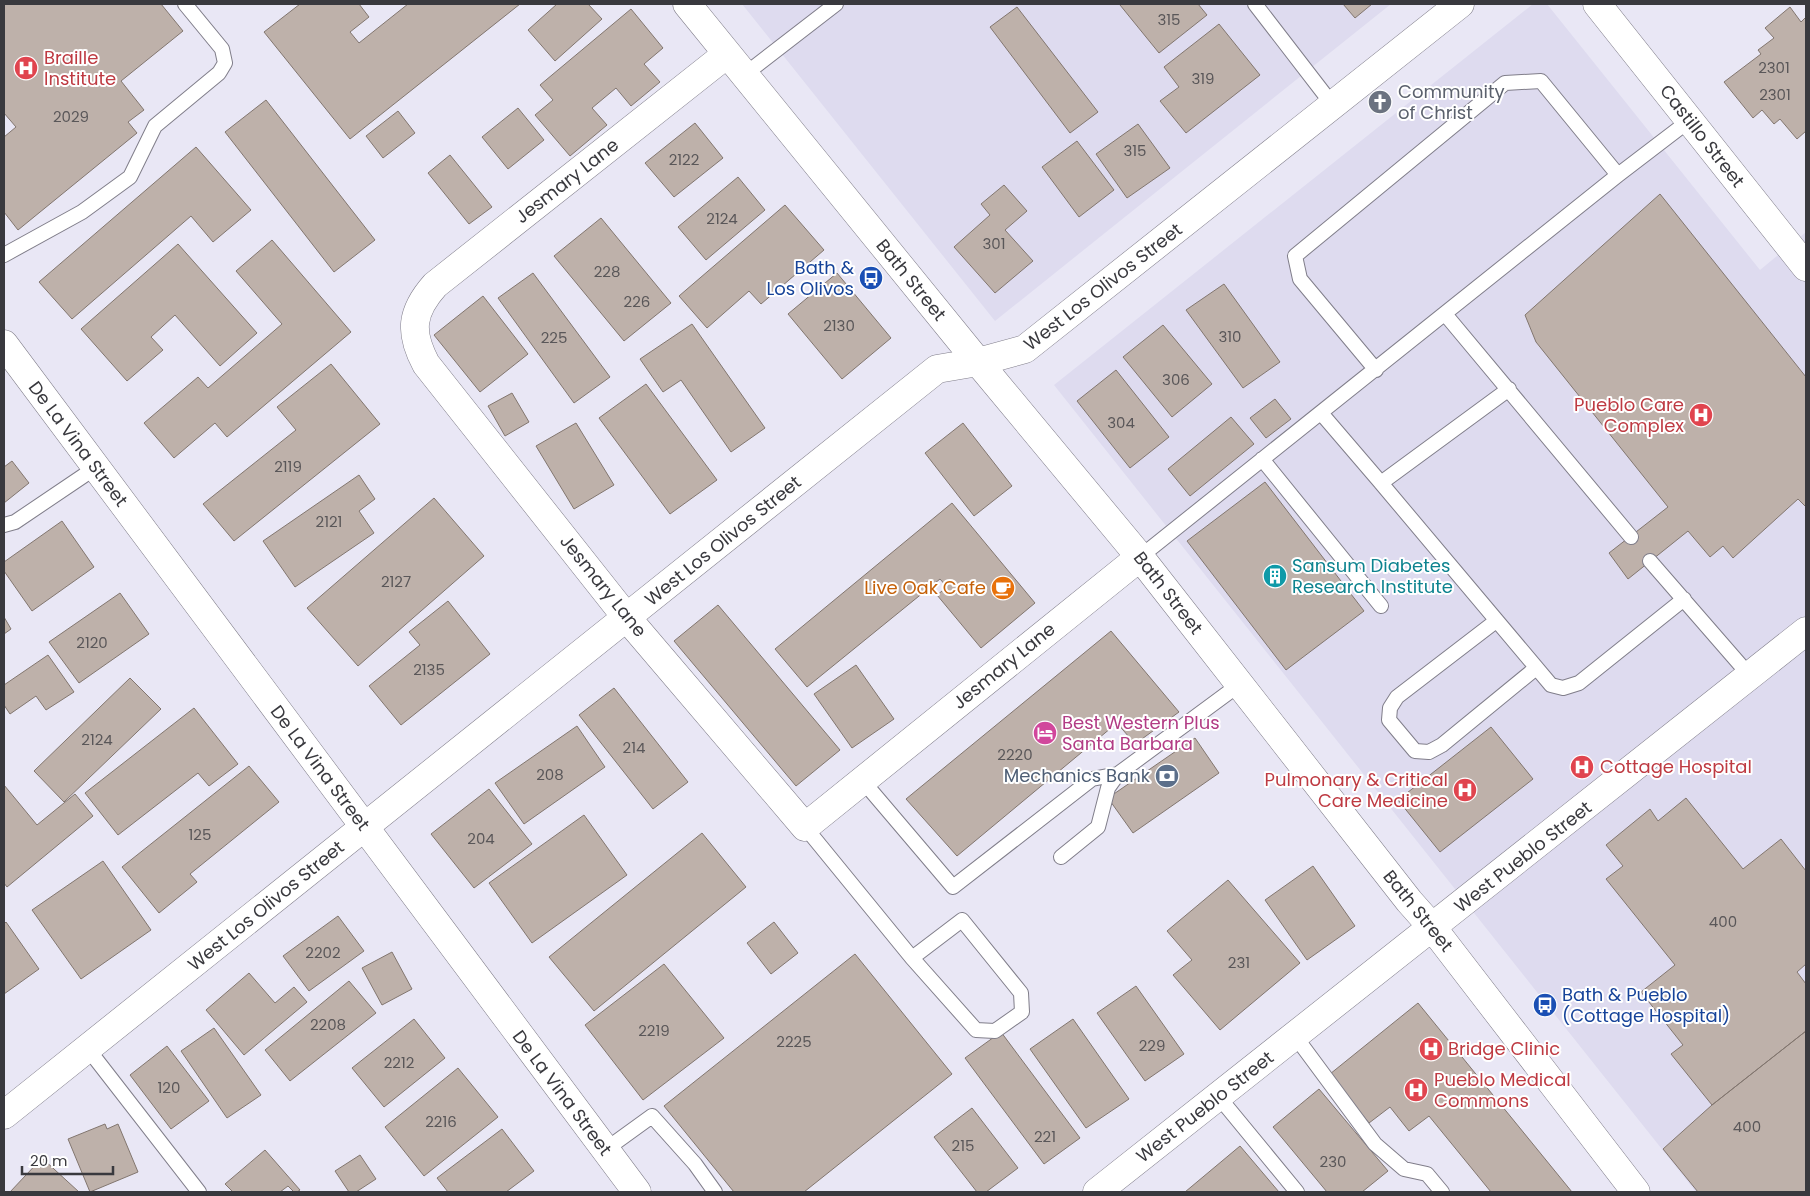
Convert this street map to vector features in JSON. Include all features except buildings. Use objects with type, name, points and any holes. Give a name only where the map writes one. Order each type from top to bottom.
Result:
[{"type":"street","name":"Bath Street","points":[[687,4],[978,362],[1140,557],[1408,900],[1432,927],[1636,1192]]},
{"type":"street","name":"West Los Olivos Street","points":[[4,1115],[938,369],[978,362],[1025,350],[1460,4]]},
{"type":"street","name":"Castillo Street","points":[[1597,4],[1806,267]]},
{"type":"street","name":"Jesmary Lane","points":[[727,54],[435,285],[423,299],[416,314],[416,340],[426,364],[628,618],[805,827],[1140,557]]},
{"type":"street","name":"De La Vina Street","points":[[4,344],[637,1192]]},
{"type":"street","name":"West Pueblo Street","points":[[1107,1190],[1218,1096],[1432,927],[1510,868],[1806,631]]},
{"type":"lane","points":[[4,255],[82,212],[130,177],[155,126],[219,73],[224,63],[222,48],[185,4]]},
{"type":"lane","points":[[744,75],[836,4]]},
{"type":"lane","points":[[1255,4],[1332,104]]},
{"type":"lane","points":[[1376,370],[1300,279],[1295,256],[1505,83],[1541,81],[1618,175]]},
{"type":"lane","points":[[1140,557],[1618,175],[1690,120]]},
{"type":"lane","points":[[1445,314],[1631,537]]},
{"type":"lane","points":[[1381,483],[1509,389]]},
{"type":"lane","points":[[1321,413],[1550,685],[1563,688],[1579,683],[1684,599]]},
{"type":"lane","points":[[1262,459],[1382,606]]},
{"type":"lane","points":[[4,525],[15,522],[95,468]]},
{"type":"lane","points":[[1650,560],[1750,676]]},
{"type":"lane","points":[[1496,621],[1397,697],[1390,708],[1389,720],[1415,751],[1429,752],[1442,745],[1536,668]]},
{"type":"lane","points":[[1061,857],[1098,827],[1108,788],[1118,774],[1240,684]]},
{"type":"lane","points":[[862,780],[954,887],[1092,779],[1118,774]]},
{"type":"lane","points":[[805,827],[912,958],[976,1030],[995,1031],[1022,1012],[1021,992],[962,920],[912,958]]},
{"type":"lane","points":[[1295,1036],[1374,1144],[1404,1168],[1427,1174],[1442,1192]]},
{"type":"lane","points":[[88,1049],[199,1192]]},
{"type":"lane","points":[[1218,1096],[1296,1192]]},
{"type":"lane","points":[[605,1150],[652,1116],[696,1164],[715,1192]]},
{"type":"shaded area","points":[[742,4],[1391,4],[995,321]]},
{"type":"shaded area","name":"Cottage Hospital","points":[[1533,4],[1547,4],[1760,270],[1806,232],[1806,1192],[1696,1192],[1054,385]]},
{"type":"place","name":"Braille Institute","points":[[26,68]]},
{"type":"place","name":"Community of Christ","points":[[1380,102]]},
{"type":"place","name":"Bath & Los Olivos","points":[[871,278]]},
{"type":"place","name":"Pueblo Care Complex","points":[[1701,415]]},
{"type":"place","name":"Sansum Diabetes Research Institute","points":[[1275,576]]},
{"type":"place","name":"Live Oak Cafe","points":[[1003,588]]},
{"type":"place","name":"Best Western Plus Santa Barbara","points":[[1045,733]]},
{"type":"place","name":"Cottage Hospital","points":[[1582,767]]},
{"type":"place","name":"Mechanics Bank","points":[[1167,776]]},
{"type":"place","name":"Pulmonary & Critical Care Medicine","points":[[1465,790]]},
{"type":"place","name":"Bath & Pueblo (Cottage Hospital)","points":[[1545,1005]]},
{"type":"place","name":"Bridge Clinic","points":[[1431,1049]]},
{"type":"place","name":"Pueblo Medical Commons","points":[[1416,1090]]}]
